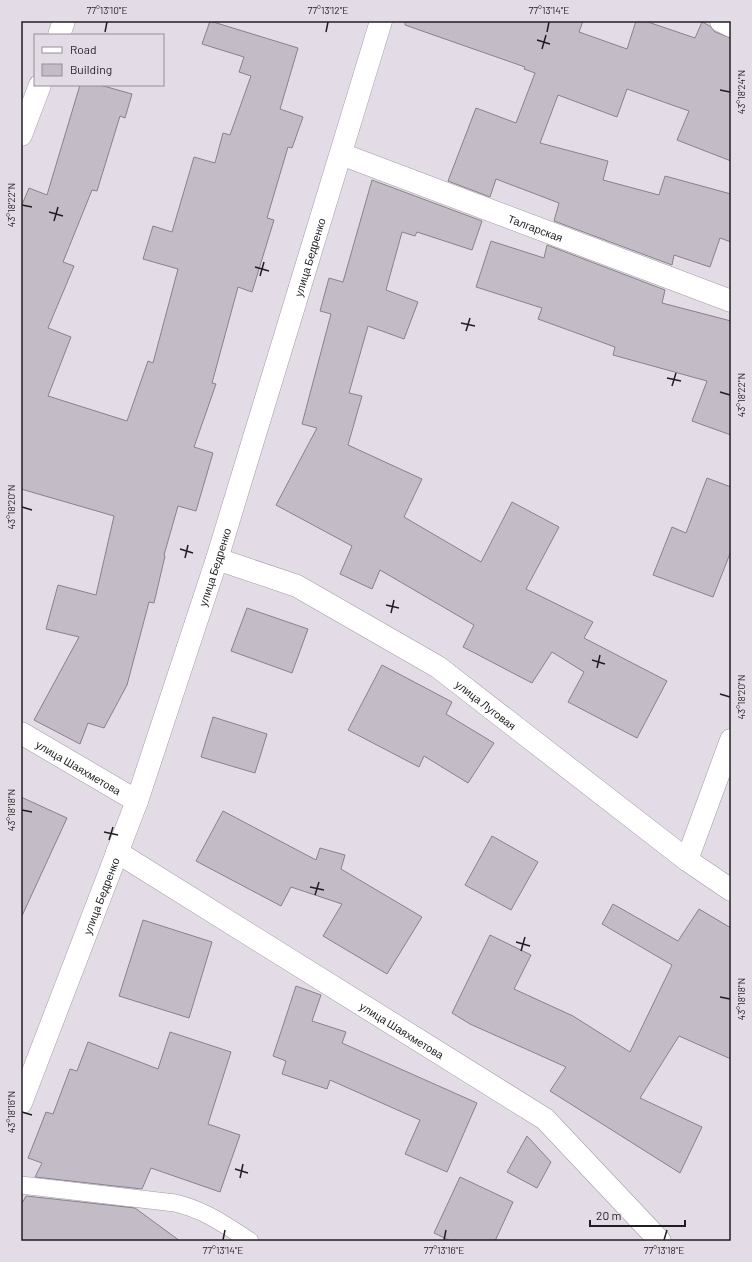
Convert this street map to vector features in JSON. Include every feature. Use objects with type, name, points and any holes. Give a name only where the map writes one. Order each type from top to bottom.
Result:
[{"type":"street","points":[[59,34],[64,21]]},
{"type":"street","name":"улица Бедренко","points":[[21,1103],[137,801],[217,559],[381,21]]},
{"type":"street","points":[[721,21],[731,26]]},
{"type":"street","points":[[21,135],[40,86]]},
{"type":"street","name":"Талгарская","points":[[341,154],[731,301]]},
{"type":"street","name":"улица Луговая","points":[[217,559],[297,586],[438,667],[687,860],[731,890]]},
{"type":"street","name":"улица Шаяхметова","points":[[21,733],[137,801]]},
{"type":"street","points":[[687,860],[731,740]]},
{"type":"street","name":"улица Шаяхметова","points":[[117,852],[545,1119],[660,1241]]},
{"type":"lane","points":[[21,1185],[192,1207],[209,1215],[250,1241]]},
{"type":"building","points":[[210,21],[298,48],[280,109],[303,117],[292,148],[288,147],[267,218],[274,220],[252,292],[238,287],[212,383],[216,384],[194,447],[213,453],[196,511],[178,506],[164,555],[154,603],[149,602],[127,685],[104,728],[88,723],[80,744],[34,720],[79,637],[46,629],[58,585],[96,595],[114,516],[21,489],[21,207],[29,188],[47,195],[80,86],[104,86],[132,94],[125,118],[120,116],[97,191],[92,190],[63,262],[74,266],[48,328],[71,337],[48,396],[127,421],[148,361],[153,363],[178,269],[143,259],[153,226],[172,232],[194,157],[215,163],[223,133],[230,135],[251,76],[239,72],[244,57],[202,44]]},
{"type":"building","points":[[405,21],[583,21],[579,32],[627,49],[636,21],[645,21],[695,38],[702,22],[710,26],[715,32],[731,38],[731,161],[677,140],[689,111],[627,89],[617,117],[558,95],[540,143],[608,161],[603,180],[659,195],[665,176],[731,194],[731,242],[720,238],[710,267],[674,255],[672,265],[554,221],[559,203],[496,179],[490,197],[448,181],[476,108],[516,123],[535,73],[524,69],[525,67],[405,25]]},
{"type":"building","points":[[372,180],[482,221],[472,250],[417,232],[415,236],[402,232],[386,290],[418,302],[404,339],[368,326],[349,393],[362,396],[348,445],[422,479],[404,517],[481,562],[512,502],[559,527],[526,589],[593,622],[584,638],[667,681],[637,738],[568,702],[584,672],[552,652],[532,683],[463,647],[474,625],[380,570],[372,589],[340,574],[352,546],[276,505],[317,428],[302,424],[331,314],[320,311],[329,278],[343,282]]},
{"type":"building","points":[[491,241],[544,258],[547,245],[665,290],[662,303],[731,321],[731,435],[692,421],[707,381],[613,355],[615,347],[538,319],[542,308],[476,287]]},
{"type":"building","points":[[707,478],[731,487],[731,551],[713,597],[653,575],[672,527],[686,533]]},
{"type":"building","points":[[247,608],[308,629],[292,673],[231,651]]},
{"type":"building","points":[[382,665],[452,702],[446,714],[494,743],[468,783],[424,756],[419,767],[348,730]]},
{"type":"building","points":[[213,717],[267,734],[255,773],[201,757]]},
{"type":"building","points":[[21,797],[67,818],[21,918]]},
{"type":"building","points":[[223,811],[316,860],[320,848],[345,855],[341,869],[422,917],[387,974],[323,936],[342,904],[291,887],[281,906],[196,861]]},
{"type":"building","points":[[492,836],[538,862],[511,910],[465,885]]},
{"type":"building","points":[[613,904],[678,941],[699,909],[731,928],[731,1059],[679,1036],[640,1098],[702,1127],[680,1173],[550,1091],[566,1067],[470,1024],[452,1013],[490,935],[531,955],[514,989],[573,1016],[630,1052],[672,965],[602,924]]},
{"type":"building","points":[[143,920],[212,942],[189,1018],[119,996]]},
{"type":"building","points":[[296,986],[321,995],[312,1021],[346,1032],[342,1043],[477,1103],[447,1172],[405,1154],[420,1120],[330,1080],[327,1089],[282,1074],[286,1061],[273,1056]]},
{"type":"building","points":[[170,1032],[231,1052],[208,1124],[240,1135],[220,1192],[151,1168],[142,1189],[35,1177],[42,1163],[28,1158],[46,1112],[53,1114],[70,1069],[77,1071],[88,1042],[158,1069]]},
{"type":"building","points":[[527,1136],[551,1162],[537,1188],[507,1172]]},
{"type":"building","points":[[460,1177],[513,1202],[495,1241],[451,1241],[434,1233]]},
{"type":"building","points":[[26,1196],[135,1208],[180,1241],[21,1241],[21,1205]]}]
